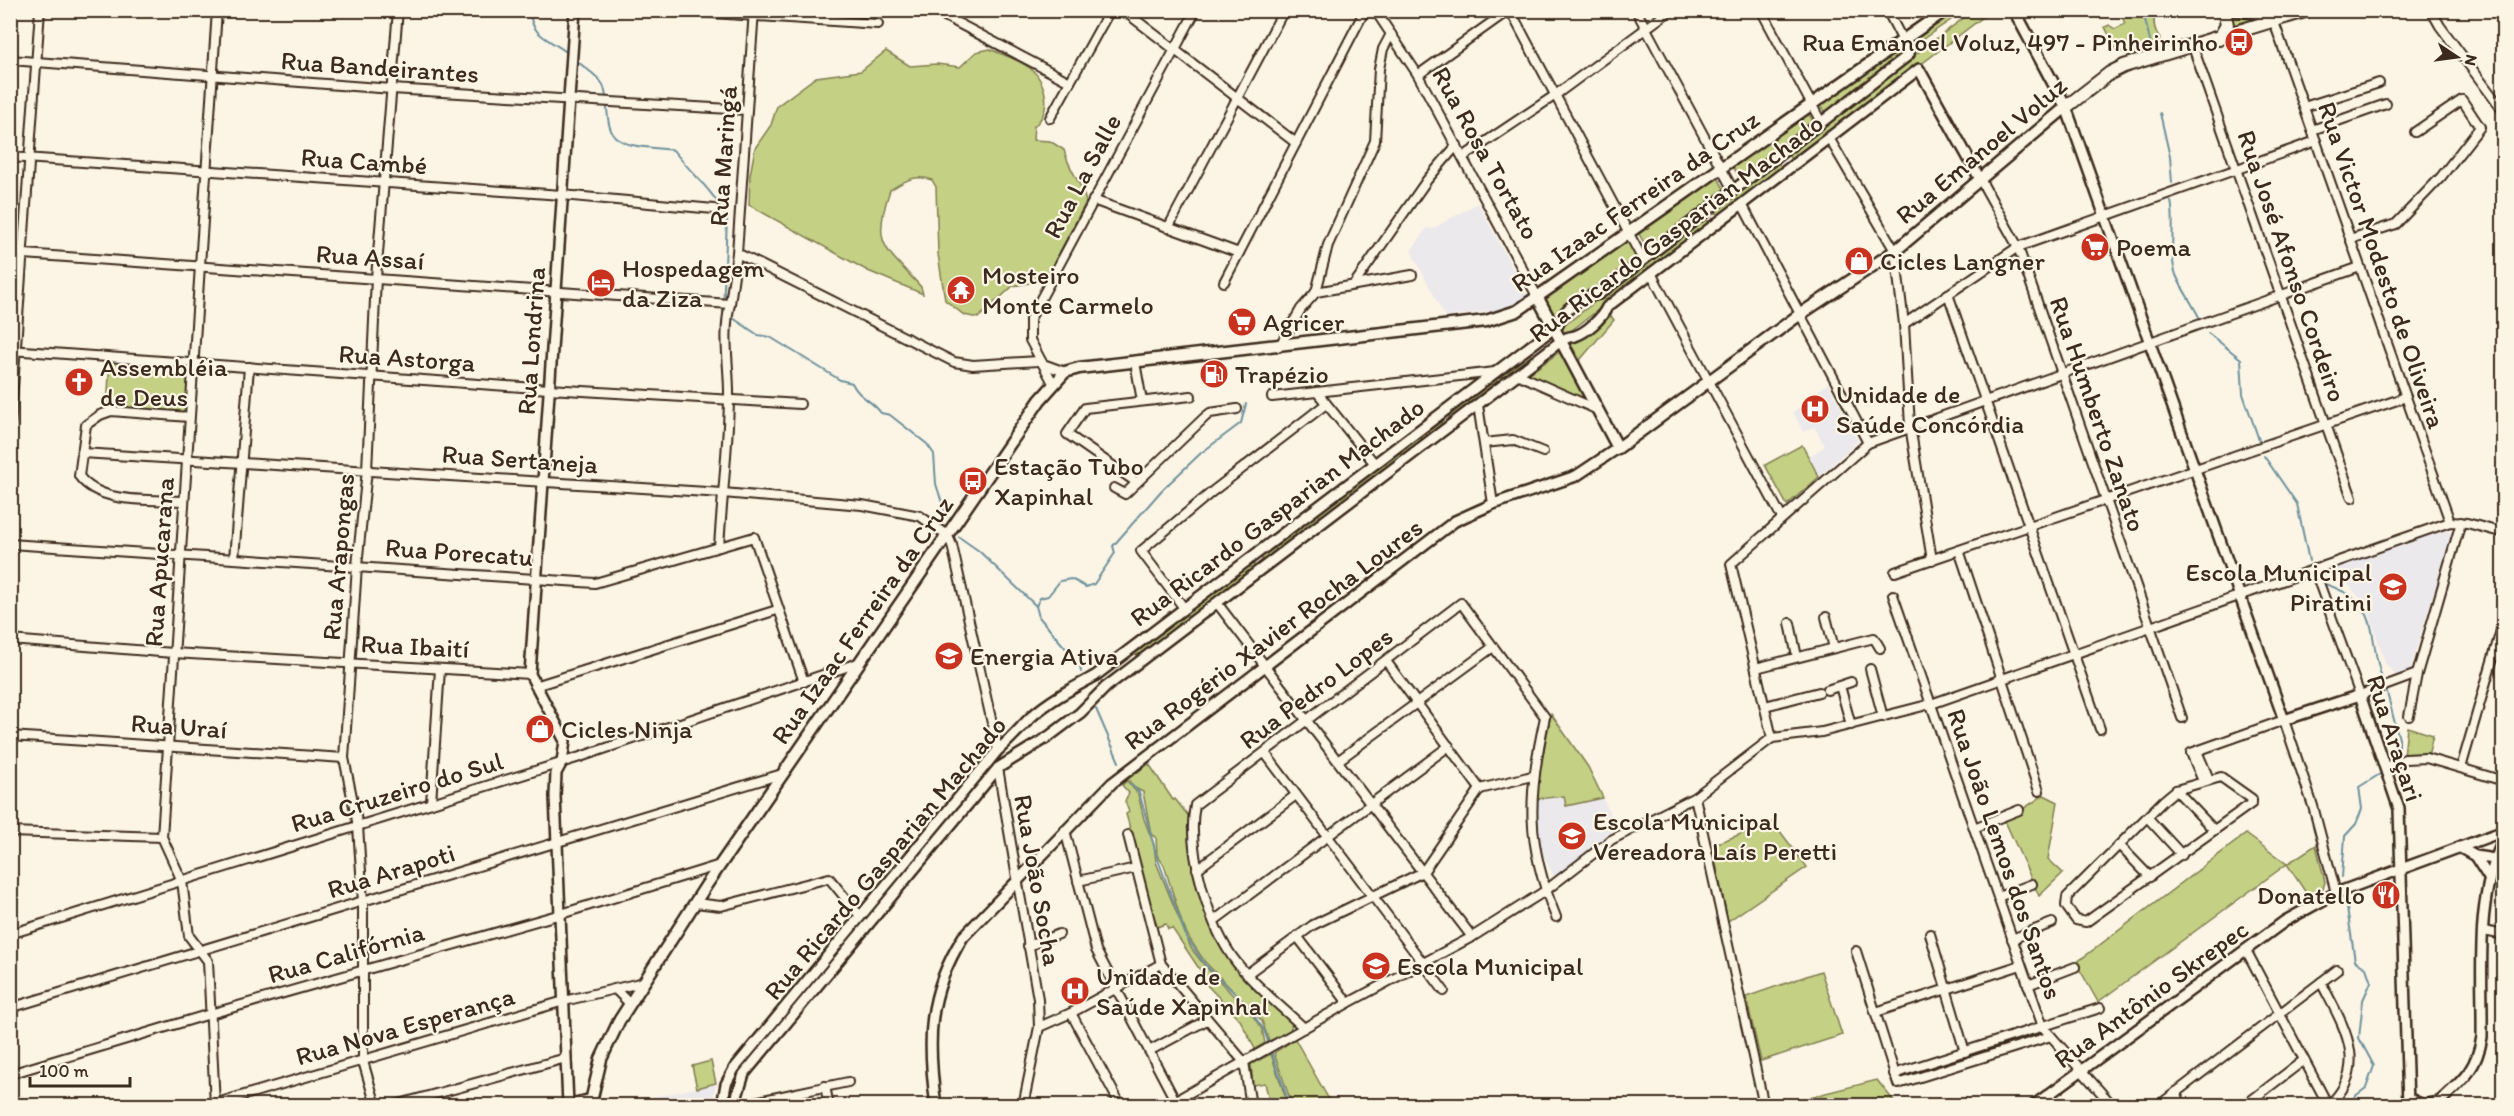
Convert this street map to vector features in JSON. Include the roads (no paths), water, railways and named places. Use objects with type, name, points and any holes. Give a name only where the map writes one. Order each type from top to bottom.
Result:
[{"type":"main road","name":"Rua Izaac Ferreira da Cruz","points":[[590,1102],[601,1059],[630,1004],[707,884],[1053,383],[1065,372],[1079,368],[1279,347],[1486,321],[1517,311],[1946,10]]},
{"type":"main road","points":[[2014,10],[2066,107]]},
{"type":"main road","points":[[2219,39],[2227,25],[2225,10]]},
{"type":"main road","name":"Rua Emanoel Voluz","points":[[1618,448],[1800,315],[1895,250],[2110,73],[2124,66],[2219,39],[2308,10]]},
{"type":"main road","name":"Rua Rosa Tortato","points":[[1538,298],[1618,448]]},
{"type":"main road","points":[[568,1105],[590,1102]]},
{"type":"street","points":[[10,429],[13,350],[23,254],[40,10]]},
{"type":"street","name":"Rua Apucarana","points":[[212,1105],[208,961],[189,936],[182,881],[162,837],[217,10]]},
{"type":"street","name":"Rua Arapongas","points":[[376,1106],[363,1060],[363,902],[358,826],[344,758],[357,566],[367,470],[376,278],[386,183],[398,10]]},
{"type":"street","name":"Rua Londrina","points":[[530,674],[575,10]]},
{"type":"street","points":[[668,10],[754,13],[878,24]]},
{"type":"street","points":[[933,10],[1070,82]]},
{"type":"street","points":[[1050,118],[1110,10]]},
{"type":"street","points":[[1123,10],[1296,143]]},
{"type":"street","name":"Rua La Salle","points":[[1053,383],[1030,340],[1030,319],[1196,10]]},
{"type":"street","points":[[1168,228],[1284,10]]},
{"type":"street","points":[[1224,282],[1365,10]]},
{"type":"street","name":"Rua Rosa Tortato","points":[[1375,10],[1418,75],[1538,298]]},
{"type":"street","points":[[1418,75],[1509,10],[1643,260]]},
{"type":"street","points":[[1636,10],[1733,190]]},
{"type":"street","points":[[1463,157],[1554,96],[1671,10]]},
{"type":"street","points":[[1761,10],[1821,123]]},
{"type":"street","points":[[1887,10],[1903,41]]},
{"type":"street","points":[[2225,10],[2247,15],[2290,17]]},
{"type":"street","points":[[2431,10],[2440,27],[2504,112]]},
{"type":"street","name":"Rua Maringá","points":[[719,547],[729,399],[725,356],[728,313],[725,304],[737,254],[754,13]]},
{"type":"street","name":"Rua Victor Modesto de Oliveira","points":[[2274,22],[2450,522]]},
{"type":"street","points":[[1279,347],[1301,309],[1316,292],[1328,245],[1375,141],[1379,69],[1383,49],[1391,34]]},
{"type":"street","name":"Rua Ricardo Gasparian Machado","points":[[722,1106],[726,1084],[734,1069],[998,750],[1031,717],[1128,651],[1554,328],[1562,315],[1570,308],[1586,296],[1599,294],[1821,123],[1909,54],[1903,41]]},
{"type":"street","name":"Rua José Afonso Cordeiro","points":[[2193,46],[2352,498]]},
{"type":"street","name":"Rua Bandeirantes","points":[[10,60],[392,89],[747,110]]},
{"type":"street","name":"Rua Ricardo Gasparian Machado","points":[[735,1106],[744,1074],[998,768],[1056,731],[1136,665],[1561,341],[1567,337],[1576,336],[1603,316],[1607,307],[1919,69]]},
{"type":"street","name":"Rua Humberto Zanato","points":[[1919,69],[2018,247],[2182,718]]},
{"type":"street","points":[[2304,107],[2379,83]]},
{"type":"street","points":[[2350,239],[2396,224],[2441,177],[2480,127],[2462,100],[2415,132]]},
{"type":"street","points":[[2312,129],[2386,104]]},
{"type":"street","points":[[2066,107],[2284,720],[2313,806],[2336,893]]},
{"type":"street","points":[[1829,138],[1895,250],[1904,324],[1910,426],[1932,560]]},
{"type":"street","points":[[1904,324],[2018,247],[2316,141]]},
{"type":"street","points":[[1355,283],[1427,180],[1457,145]]},
{"type":"street","points":[[1778,155],[1784,161],[1784,172]]},
{"type":"street","name":"Rua Cambé","points":[[10,157],[562,195],[714,209]]},
{"type":"street","points":[[1093,200],[1239,253]]},
{"type":"street","points":[[1742,204],[1868,443]]},
{"type":"street","points":[[1711,207],[1712,218],[1720,221]]},
{"type":"street","name":"Rua Assaí","points":[[10,253],[556,290],[725,304]]},
{"type":"street","points":[[737,254],[954,362],[973,365],[1041,362],[1065,372]]},
{"type":"street","points":[[1772,738],[1731,564],[1868,443],[1910,426],[2360,267]]},
{"type":"street","points":[[1651,273],[1782,518]]},
{"type":"street","points":[[1316,292],[1355,283],[1412,275]]},
{"type":"street","points":[[1948,294],[2100,729]]},
{"type":"street","points":[[1532,345],[1539,358]]},
{"type":"street","name":"Rua Astorga","points":[[13,350],[549,389],[800,404]]},
{"type":"street","points":[[1135,362],[1142,401]]},
{"type":"street","points":[[234,559],[249,367]]},
{"type":"street","points":[[1272,397],[1496,372]]},
{"type":"street","points":[[1517,374],[1598,410]]},
{"type":"street","points":[[1317,392],[1375,464]]},
{"type":"street","points":[[1136,482],[1067,434],[1085,408],[1191,396]]},
{"type":"street","points":[[1895,572],[2406,397]]},
{"type":"street","points":[[1185,608],[1141,551],[1213,491],[1326,404]]},
{"type":"street","points":[[1478,405],[1494,504]]},
{"type":"street","points":[[1114,488],[1125,495],[1210,413],[1237,409]]},
{"type":"street","points":[[184,501],[102,495],[86,484],[80,476],[86,425],[100,415],[111,411],[189,417]]},
{"type":"street","points":[[1440,415],[1448,428]]},
{"type":"street","points":[[1484,443],[1513,440],[1543,452]]},
{"type":"street","name":"Rua Emanoel Voluz","points":[[1494,504],[1576,476],[1618,448]]},
{"type":"street","name":"Rua Sertaneja","points":[[82,453],[723,493],[882,507],[920,516],[948,536]]},
{"type":"street","name":"Rua Rogério Xavier Rocha Loures","points":[[936,1106],[929,1059],[931,1020],[939,983],[947,963],[963,937],[1112,783],[1455,521],[1494,504]]},
{"type":"street","points":[[1166,1106],[1176,1103],[1348,1003],[1472,937],[1545,891],[1611,840],[1695,797],[1772,738],[1851,725],[1931,704],[2450,522],[2461,522],[2504,533]]},
{"type":"street","points":[[2409,716],[2417,674],[2461,522]]},
{"type":"street","points":[[948,536],[966,602],[998,750]]},
{"type":"street","name":"Rua Porecatu","points":[[10,544],[595,583],[754,537],[777,610]]},
{"type":"street","points":[[1959,550],[2039,791]]},
{"type":"street","points":[[1252,557],[1261,565],[1258,571]]},
{"type":"street","name":"Rua Araçari","points":[[2314,569],[2399,809],[2408,1102]]},
{"type":"street","name":"Rua João Lemos dos Santos","points":[[1893,595],[2043,1027],[2113,1106]]},
{"type":"street","points":[[1217,603],[1340,760],[1472,937]]},
{"type":"street","name":"Rua Pedro Lopes","points":[[1197,869],[1193,826],[1196,805],[1461,603],[1493,647]]},
{"type":"street","points":[[535,686],[777,610],[804,682]]},
{"type":"street","points":[[1826,617],[1834,648]]},
{"type":"street","points":[[2461,768],[2504,620]]},
{"type":"street","points":[[1790,623],[1797,657]]},
{"type":"street","points":[[1756,668],[1874,638],[1880,648]]},
{"type":"street","name":"Rua Ibaití","points":[[10,640],[174,653],[530,674]]},
{"type":"street","points":[[1340,760],[1493,647],[1545,717],[1532,776],[1530,808],[1534,846],[1545,891],[1556,917]]},
{"type":"street","points":[[1128,651],[1129,658],[1136,665]]},
{"type":"street","points":[[1386,661],[1480,789]]},
{"type":"street","name":"Rua Cruzeiro do Sul","points":[[10,934],[562,762],[862,662]]},
{"type":"street","points":[[430,803],[440,669]]},
{"type":"street","points":[[1870,669],[1883,717]]},
{"type":"street","points":[[530,674],[565,741],[562,762],[556,772],[555,784],[568,1105]]},
{"type":"street","points":[[828,674],[844,687]]},
{"type":"street","points":[[2206,780],[2194,752],[2417,674]]},
{"type":"street","points":[[1765,706],[1851,682]]},
{"type":"street","points":[[1840,686],[1851,725]]},
{"type":"street","name":"Rua Uraí","points":[[10,736],[344,758]]},
{"type":"street","points":[[1215,920],[1449,746]]},
{"type":"street","points":[[1265,753],[1444,991]]},
{"type":"street","points":[[2386,767],[2416,757],[2504,781]]},
{"type":"street","name":"Rua João Socha","points":[[998,768],[1038,999],[1040,1027],[1023,1106]]},
{"type":"street","name":"Rua Arapoti","points":[[10,1008],[783,774]]},
{"type":"street","points":[[1247,974],[1297,936],[1372,895],[1424,872],[1480,789],[1532,776]]},
{"type":"street","points":[[2225,778],[2252,800],[2252,803],[2086,922],[2076,920],[2066,906],[2067,897],[2176,790],[2206,780],[2225,778]]},
{"type":"street","points":[[2176,790],[2214,830]]},
{"type":"street","points":[[1296,795],[1197,869],[1226,945],[1247,974],[1304,1028]]},
{"type":"street","points":[[1695,797],[1764,1106]]},
{"type":"street","points":[[1974,828],[2019,810]]},
{"type":"street","points":[[2147,817],[2182,855]]},
{"type":"street","points":[[1065,830],[1091,939],[1176,1103]]},
{"type":"street","name":"Rua Antônio Skrepec","points":[[2033,1106],[2285,921],[2336,893],[2504,831]]},
{"type":"street","points":[[10,832],[162,837]]},
{"type":"street","points":[[1128,835],[1161,963],[1244,1062],[1251,1106]]},
{"type":"street","points":[[2408,1102],[2423,1105],[2437,1104],[2460,1083],[2478,1060],[2482,1037],[2484,931],[2488,878],[2504,839]]},
{"type":"street","points":[[2119,845],[2150,877]]},
{"type":"street","points":[[2459,848],[2475,856],[2498,857]]},
{"type":"street","points":[[2475,856],[2488,878]]},
{"type":"street","name":"Rua Califórnia","points":[[10,1074],[210,1014],[561,914],[721,864]]},
{"type":"street","points":[[1078,881],[1136,868]]},
{"type":"street","points":[[694,874],[707,884]]},
{"type":"street","points":[[695,903],[722,906],[829,878],[860,916]]},
{"type":"street","points":[[1998,897],[2032,884]]},
{"type":"street","points":[[2012,939],[2052,923]]},
{"type":"street","points":[[2484,931],[2504,935]]},
{"type":"street","points":[[1028,946],[1059,934]]},
{"type":"street","points":[[1930,934],[1965,1052]]},
{"type":"street","points":[[1297,936],[1348,1003]]},
{"type":"street","points":[[2246,950],[2328,1105],[2341,1091],[2347,1078],[2351,1056],[2347,1035],[2321,982]]},
{"type":"street","points":[[1856,951],[1898,1084],[2051,1036]]},
{"type":"street","points":[[1040,1027],[1071,1013],[1161,963]]},
{"type":"street","points":[[1876,1012],[2021,965]]},
{"type":"street","points":[[2028,985],[2075,967]]},
{"type":"street","points":[[2158,1106],[2337,970]]},
{"type":"street","name":"Rua Nova Esperança","points":[[212,1105],[564,1001],[644,982]]},
{"type":"street","points":[[615,989],[630,1004]]},
{"type":"street","points":[[1894,1074],[2100,1008]]},
{"type":"street","points":[[1071,1013],[1121,1106]]},
{"type":"street","points":[[1149,1051],[1208,1020]]},
{"type":"street","points":[[1995,1042],[1999,1052]]},
{"type":"street","points":[[392,1106],[567,1058]]},
{"type":"street","points":[[2244,1106],[2304,1060]]},
{"type":"street","points":[[735,1106],[848,1082]]},
{"type":"street","points":[[825,1086],[829,1106]]},
{"type":"street","points":[[2176,1092],[2182,1106]]},
{"type":"street","points":[[775,1096],[776,1106]]},
{"type":"waterway","points":[[530,10],[531,19],[538,32],[569,54]]},
{"type":"waterway","points":[[2143,11],[2151,45]]},
{"type":"waterway","points":[[576,60],[603,85],[613,135],[630,145],[673,150],[722,209],[727,219],[723,311],[725,313]]},
{"type":"waterway","points":[[2160,113],[2170,157],[2172,183]]},
{"type":"waterway","points":[[2171,201],[2172,248],[2176,275],[2199,317]]},
{"type":"waterway","points":[[730,316],[758,335],[770,337],[840,380],[852,383],[858,392],[881,413],[890,415],[927,444],[934,454],[936,484],[946,515]]},
{"type":"waterway","points":[[2208,333],[2241,359],[2243,394],[2259,440]]},
{"type":"waterway","points":[[1036,606],[1040,598],[1048,596],[1060,581],[1071,579],[1086,587],[1094,584],[1115,553],[1113,546],[1161,491],[1201,453],[1241,423],[1246,404]]},
{"type":"waterway","points":[[2264,456],[2297,504],[2309,561]]},
{"type":"waterway","points":[[959,537],[979,551],[1036,606],[1039,617],[1080,665],[1081,672]]},
{"type":"waterway","points":[[2325,584],[2344,592],[2357,601],[2365,612],[2384,684]]},
{"type":"waterway","points":[[2386,689],[2399,739],[2399,753]]},
{"type":"waterway","points":[[1096,709],[1119,762]]},
{"type":"waterway","points":[[2342,877],[2345,836],[2356,824],[2362,809],[2359,787],[2380,774]]},
{"type":"waterway","points":[[1130,784],[1139,792],[1157,857],[1187,938],[1205,965],[1245,1003],[1264,1030],[1290,1106]]},
{"type":"waterway","points":[[2346,901],[2355,961],[2366,968],[2371,982],[2363,1000],[2359,1038],[2374,1066],[2366,1088],[2354,1097],[2350,1106]]},
{"type":"place","name":"Rua Emanoel Voluz, 497 - Pinheirinho","points":[[2239,42]]},
{"type":"place","name":"Poema","points":[[2095,247]]},
{"type":"place","name":"Cicles Langner","points":[[1859,261]]},
{"type":"place","name":"Hospedagem da Ziza","points":[[601,283]]},
{"type":"place","name":"Mosteiro Monte Carmelo","points":[[961,290]]},
{"type":"place","name":"Agricer","points":[[1242,322]]},
{"type":"place","name":"Trapézio","points":[[1214,374]]},
{"type":"place","name":"Assembléia de Deus","points":[[79,382]]},
{"type":"place","name":"Unidade de Saúde Concórdia","points":[[1815,409]]},
{"type":"place","name":"Estação Tubo Xapinhal","points":[[973,481]]},
{"type":"place","name":"Escola Municipal Piratini","points":[[2393,587]]},
{"type":"place","name":"Energia Ativa","points":[[949,656]]},
{"type":"place","name":"Cicles Ninja","points":[[540,729]]},
{"type":"place","name":"Escola Municipal Vereadora Laís Peretti","points":[[1572,836]]},
{"type":"place","name":"Donatello","points":[[2386,895]]},
{"type":"place","name":"Escola Municipal","points":[[1376,966]]},
{"type":"place","name":"Unidade de Saúde Xapinhal","points":[[1075,991]]}]
